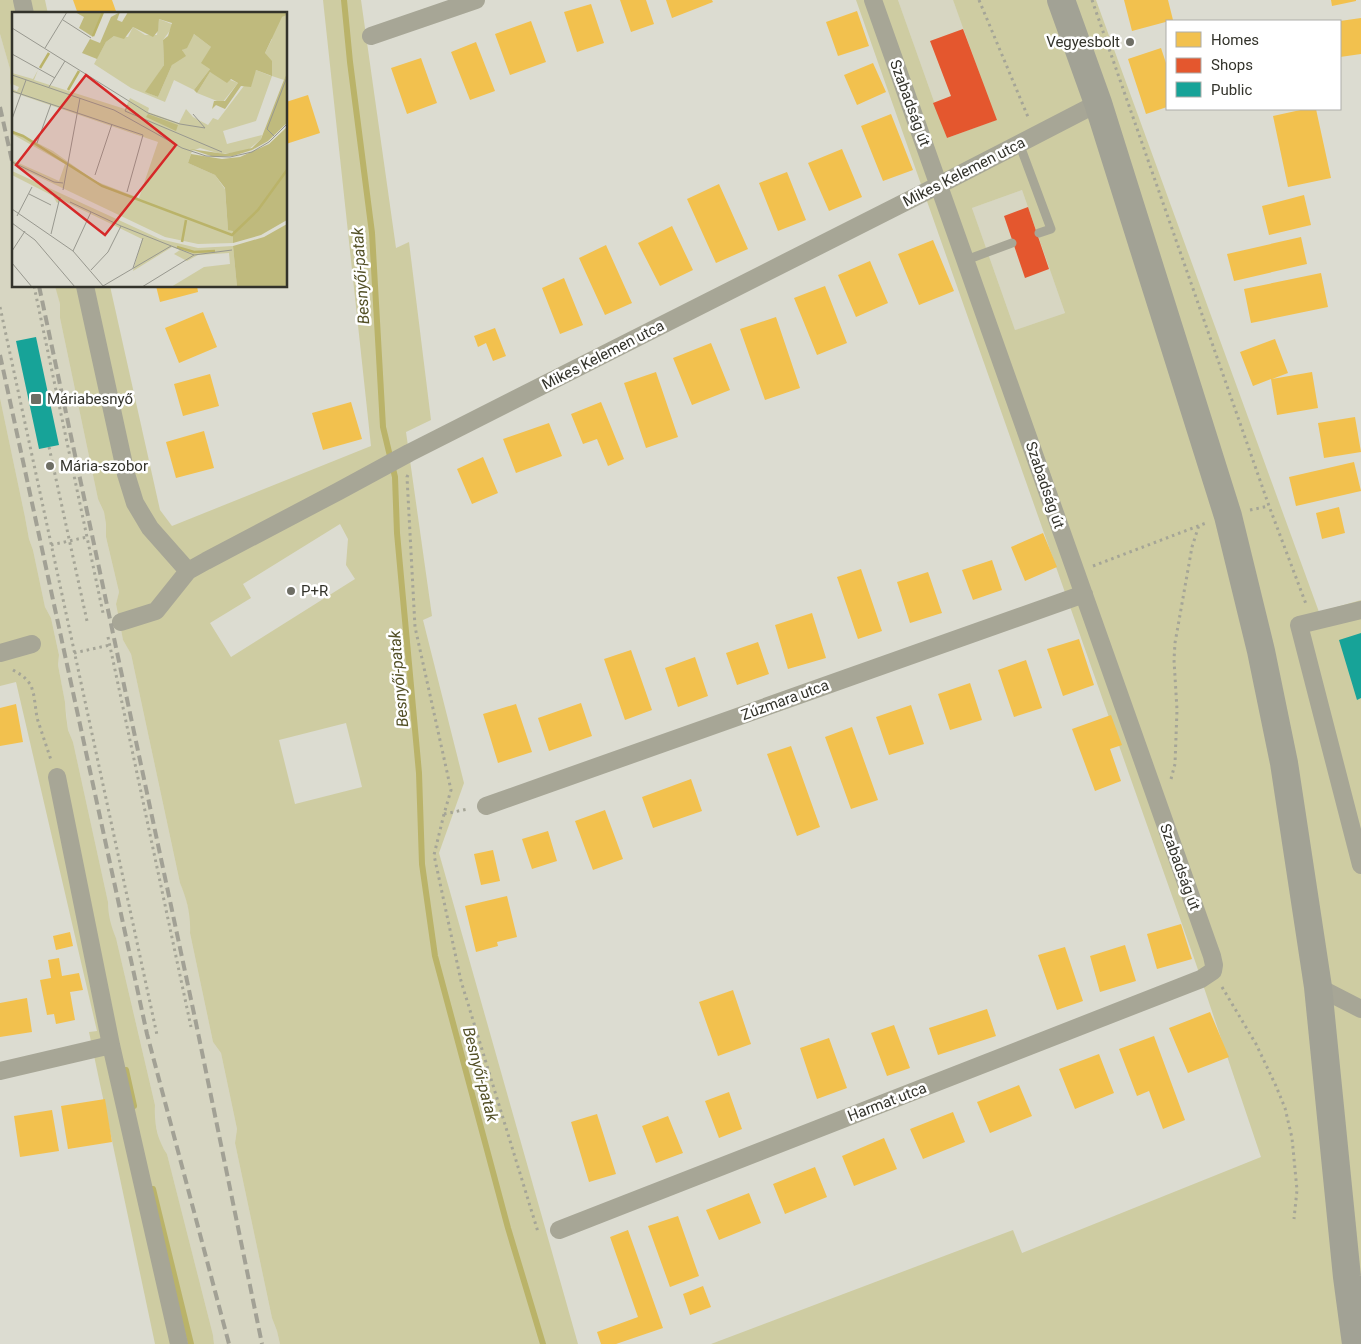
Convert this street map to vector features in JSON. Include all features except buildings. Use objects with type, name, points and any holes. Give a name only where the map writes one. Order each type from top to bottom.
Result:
[{"type":"main road","points":[[1061,0],[1098,103],[1228,516],[1261,651],[1284,763],[1318,987],[1347,1276],[1356,1344]]},
{"type":"street","points":[[371,36],[476,0]]},
{"type":"street","name":"Szabadság út","points":[[873,0],[1212,956],[1213,971]]},
{"type":"street","name":"Mikes Kelemen utca","points":[[121,622],[156,611],[188,571],[409,453],[1098,103]]},
{"type":"street","points":[[85,288],[126,474],[135,503],[150,528],[188,571]]},
{"type":"street","name":"Zúzmara utca","points":[[486,806],[1084,594]]},
{"type":"street","points":[[1361,610],[1305,624],[1361,865]]},
{"type":"street","points":[[4,660],[32,644]]},
{"type":"street","points":[[57,777],[111,1045],[179,1344]]},
{"type":"street","name":"Harmat utca","points":[[559,1230],[1201,979],[1213,971]]},
{"type":"street","points":[[1318,987],[1361,1009]]},
{"type":"street","points":[[0,1071],[111,1045]]},
{"type":"lane","points":[[1019,143],[1051,229],[1039,233]]},
{"type":"lane","points":[[966,260],[1012,243]]},
{"type":"path","points":[[978,0],[1035,134]]},
{"type":"path","points":[[1092,0],[1269,506],[1308,608],[1305,624]]},
{"type":"path","points":[[34,288],[104,616]]},
{"type":"path","points":[[0,307],[156,1035]]},
{"type":"path","points":[[49,447],[87,621]]},
{"type":"path","points":[[409,453],[412,470],[407,477],[415,627],[451,790],[434,855],[461,981],[540,1238],[559,1230]]},
{"type":"path","points":[[1076,572],[1199,525],[1269,506]]},
{"type":"path","points":[[1154,794],[1167,788],[1175,764],[1177,710],[1174,660],[1190,556],[1199,525]]},
{"type":"path","points":[[51,545],[87,538]]},
{"type":"path","points":[[108,635],[190,1027]]},
{"type":"path","points":[[74,653],[110,645]]},
{"type":"path","points":[[4,660],[31,685],[37,718],[57,777]]},
{"type":"path","points":[[1213,971],[1256,1044],[1285,1108],[1292,1138],[1296,1190],[1294,1219]]},
{"type":"shaded area","points":[[0,0],[45,0],[48,12],[12,12],[12,91],[10,69],[0,34]]},
{"type":"shaded area","points":[[323,0],[361,0],[396,248],[409,242],[431,420],[406,432],[432,616],[423,620],[464,783],[439,853],[578,1344],[280,1344],[272,1318],[235,1143],[237,1129],[221,1053],[213,1042],[190,933],[188,908],[180,883],[131,654],[123,640],[116,604],[119,592],[106,537],[104,512],[98,499],[60,318],[60,304],[56,288],[110,288],[160,510],[172,526],[371,446]],"holes":[[[340,524],[348,539],[346,565],[355,579],[231,657],[210,623],[251,598],[243,584]],[[346,723],[362,787],[295,804],[279,740]]]},
{"type":"shaded area","points":[[856,0],[898,0],[947,138],[996,120],[953,0],[1096,0],[1319,612],[1361,600],[1361,1344],[711,1344],[1013,1230],[1022,1253],[1261,1157],[1195,961]],"holes":[[[1022,190],[1065,313],[1015,330],[972,208]]]},
{"type":"shaded area","points":[[898,0],[953,0],[997,120],[947,138]]},
{"type":"shaded area","points":[[0,34],[10,69],[12,91],[12,288],[56,288],[57,291],[60,304],[60,318],[98,499],[104,512],[106,537],[119,592],[116,604],[123,640],[131,654],[180,883],[185,894],[191,920],[190,933],[213,1042],[221,1053],[237,1129],[235,1143],[272,1318],[280,1344],[214,1344],[167,1154],[160,1143],[154,1118],[155,1105],[116,938],[108,915],[108,902],[73,742],[68,730],[58,665],[59,655],[51,618],[45,607],[29,539],[0,398]]},
{"type":"shaded area","points":[[1022,190],[1065,313],[1015,330],[972,208]]},
{"type":"shaded area","points":[[0,398],[29,539],[45,607],[51,618],[59,655],[58,665],[68,730],[73,742],[108,902],[110,920],[116,938],[155,1105],[157,1131],[167,1154],[214,1344],[155,1344],[89,1032],[97,1031],[16,682],[0,686]]},
{"type":"waterway","name":"Besnyői-patak","points":[[344,0],[372,233],[383,427],[395,477],[397,533],[419,773],[422,864],[435,956],[508,1228],[543,1344]]},
{"type":"waterway","points":[[126,1070],[134,1106]]},
{"type":"waterway","points":[[153,1189],[191,1344]]},
{"type":"railway","points":[[0,107],[12,161]]},
{"type":"railway","points":[[39,288],[196,1023],[262,1344]]},
{"type":"railway","points":[[0,355],[147,1034],[229,1344]]},
{"type":"place","name":"Vegyesbolt","points":[[1130,42]]},
{"type":"place","name":"Máriabesnyő","points":[[36,399]]},
{"type":"place","name":"Mária-szobor","points":[[50,466]]},
{"type":"place","name":"P+R","points":[[291,591]]}]
